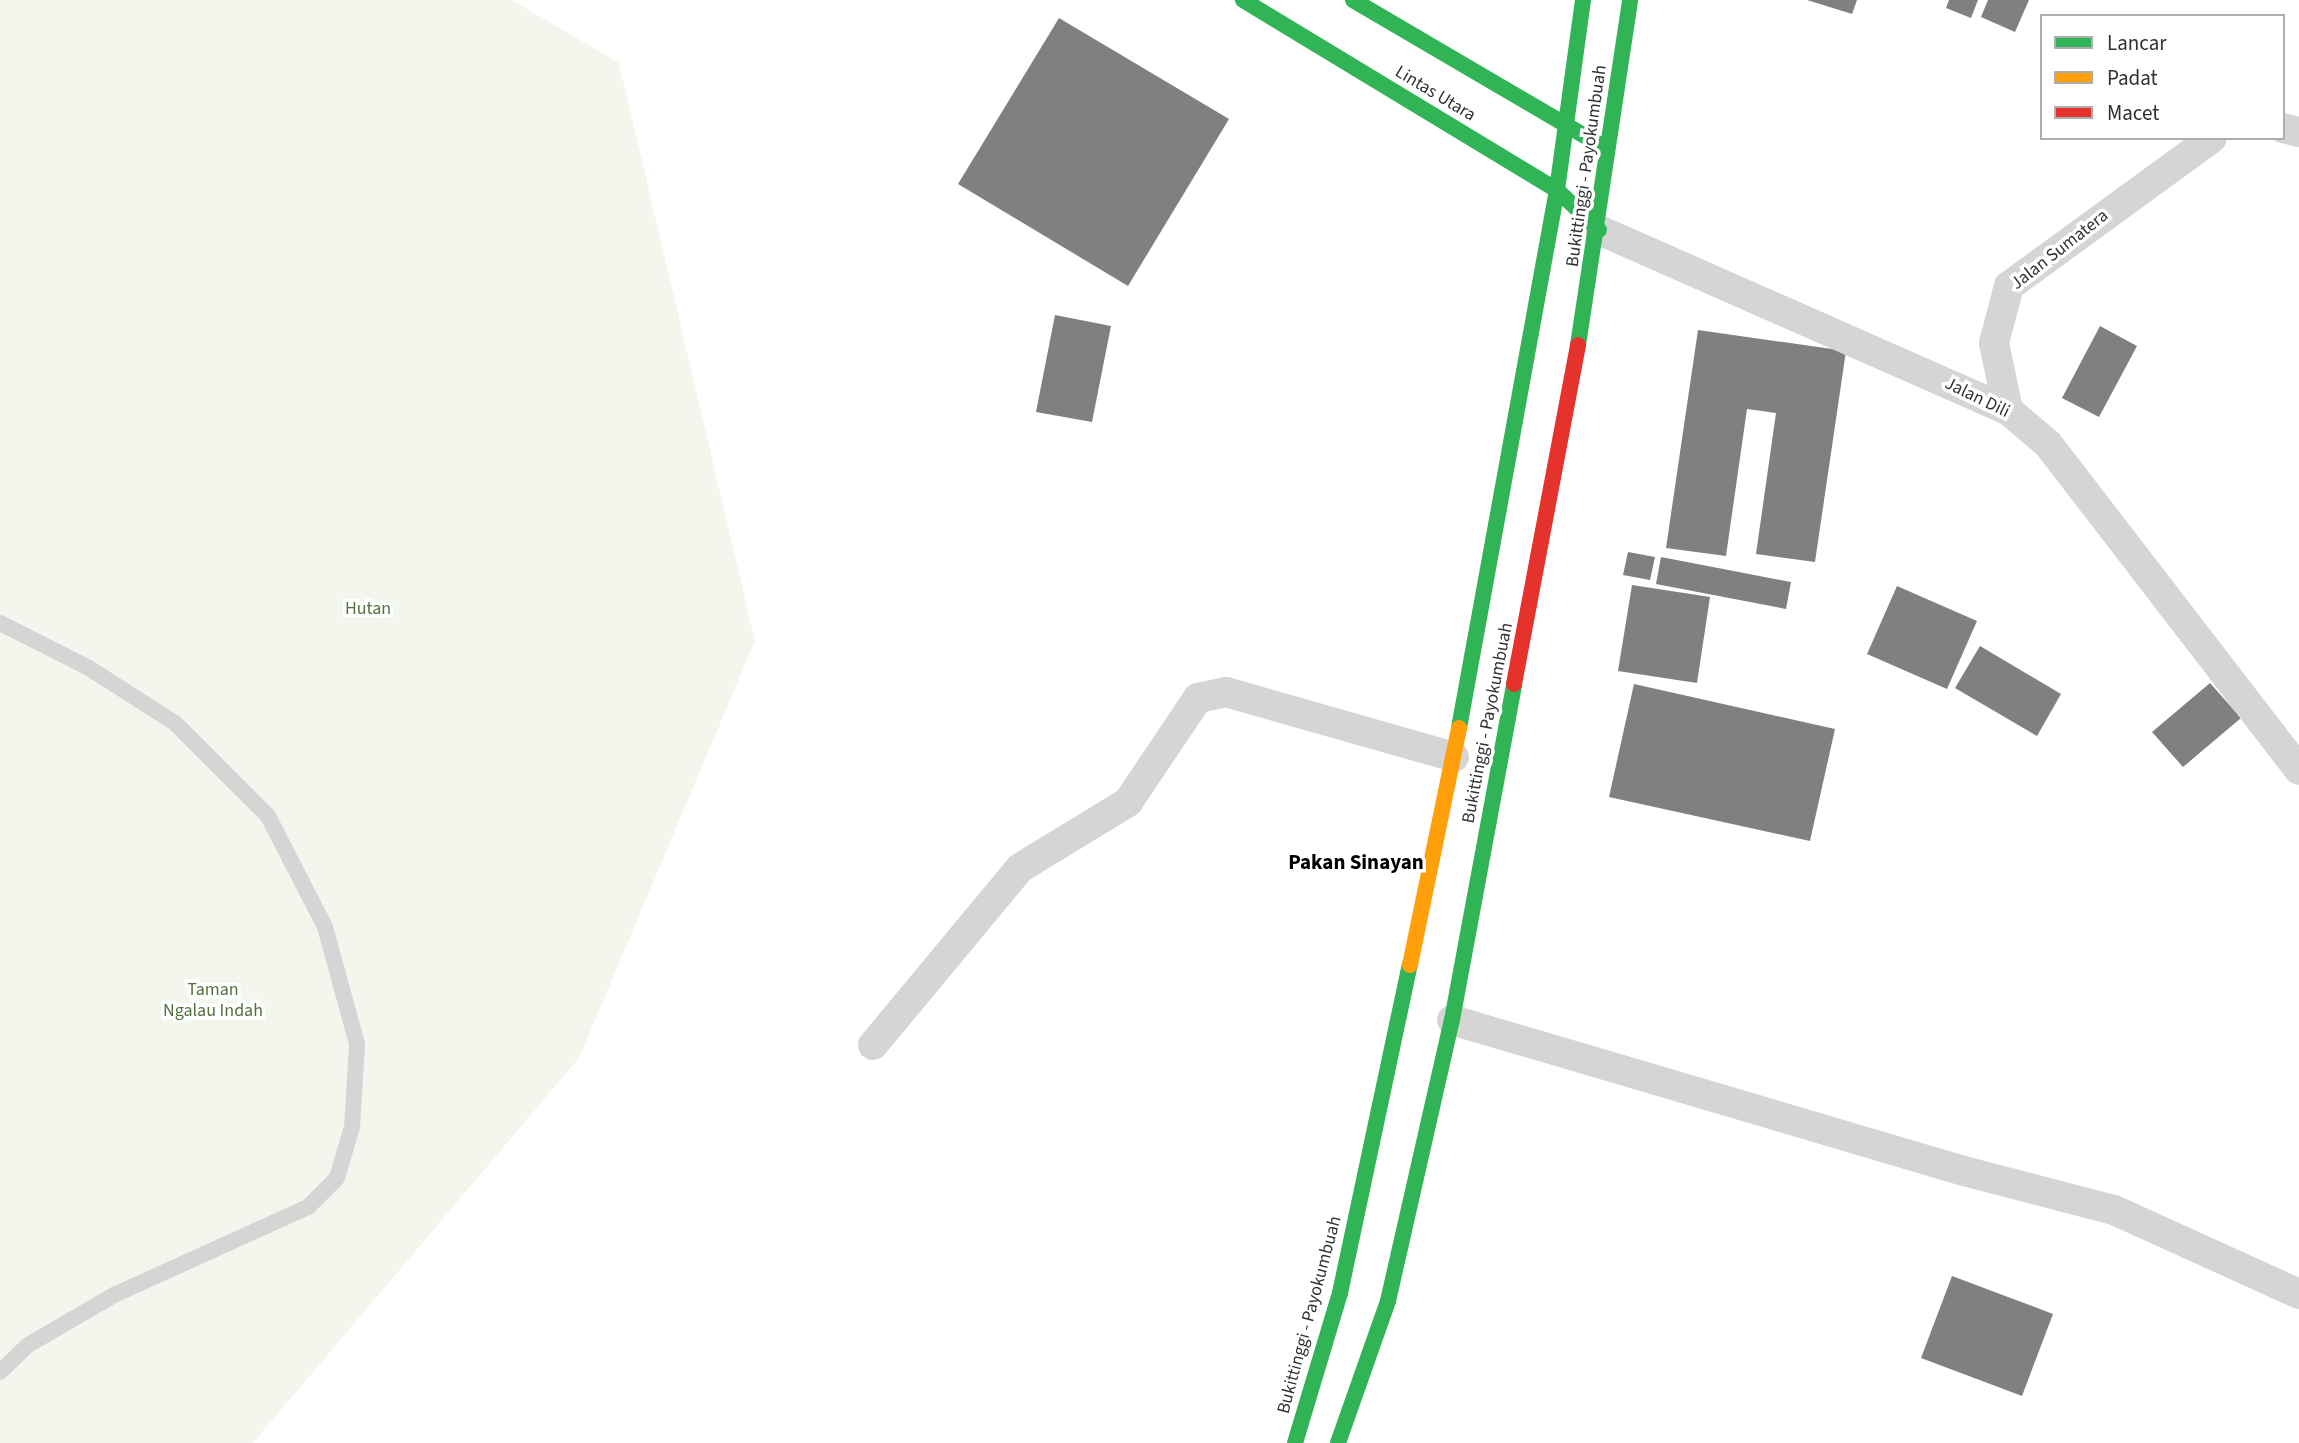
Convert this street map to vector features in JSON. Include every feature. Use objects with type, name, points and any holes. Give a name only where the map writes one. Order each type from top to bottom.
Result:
[{"type":"main road","name":"Lintas Utara","points":[[1243,0],[1557,190],[1599,230]]},
{"type":"main road","points":[[1353,0],[1607,149]]},
{"type":"main road","name":"Bukittinggi - Payokumbuah","points":[[1295,1443],[1340,1293],[1454,757],[1557,190],[1583,0]]},
{"type":"main road","name":"Bukittinggi - Payokumbuah","points":[[1338,1443],[1388,1301],[1452,1020],[1599,230],[1607,149],[1630,0]]},
{"type":"street","name":"Jalan Sumatera","points":[[2008,410],[1994,343],[2009,286],[2209,140]]},
{"type":"street","name":"Jalan Dili","points":[[1599,230],[2008,410],[2048,444],[2299,770]]},
{"type":"street","points":[[873,1045],[1020,868],[1128,802],[1198,698],[1226,692],[1454,757]]},
{"type":"street","points":[[1452,1020],[1964,1171],[2115,1210],[2299,1294]]},
{"type":"lane","points":[[0,623],[89,668],[175,723],[268,816],[325,927],[357,1044],[352,1127],[337,1178],[308,1208],[114,1295],[29,1345],[0,1372]]},
{"type":"green space","name":"Hutan","points":[[0,0],[512,0],[619,63],[755,641],[579,1058],[253,1443],[0,1443]]},
{"type":"building","points":[[1807,0],[1857,0],[1852,14]]},
{"type":"building","points":[[1949,0],[1978,0],[1971,18],[1946,8]]},
{"type":"building","points":[[1988,0],[2029,0],[2015,32],[1981,17]]},
{"type":"building","points":[[1059,18],[1229,119],[1128,286],[958,184]]},
{"type":"building","points":[[1055,315],[1111,326],[1092,422],[1036,412]]},
{"type":"building","points":[[2100,326],[2137,346],[2099,417],[2062,398]]},
{"type":"building","points":[[1698,330],[1846,351],[1815,562],[1756,554],[1776,413],[1747,409],[1726,556],[1666,548]]},
{"type":"building","points":[[1628,552],[1655,557],[1650,580],[1623,575]]},
{"type":"building","points":[[1661,557],[1791,582],[1786,609],[1656,584]]},
{"type":"building","points":[[1632,585],[1710,597],[1697,683],[1618,671]]},
{"type":"building","points":[[1897,586],[1977,621],[1947,689],[1867,654]]},
{"type":"building","points":[[1980,646],[2061,694],[2037,736],[1955,688]]},
{"type":"building","points":[[2210,683],[2241,718],[2183,767],[2152,732]]},
{"type":"building","points":[[1634,684],[1835,729],[1810,841],[1609,797]]},
{"type":"building","points":[[1952,1276],[2053,1314],[2022,1396],[1921,1358]]},
{"type":"traffic: fast","points":[[1243,0],[1557,190],[1599,230]]},
{"type":"traffic: fast","points":[[1353,0],[1607,149]]},
{"type":"traffic: fast","points":[[1459,728],[1557,190],[1583,0]]},
{"type":"traffic: fast","points":[[1578,345],[1630,0]]},
{"type":"traffic: fast","points":[[1338,1443],[1388,1301],[1452,1020],[1514,684]]},
{"type":"traffic: fast","points":[[1295,1443],[1340,1293],[1410,965]]},
{"type":"traffic: slow","points":[[1410,965],[1459,728]]},
{"type":"traffic: jam","points":[[1514,684],[1578,345]]},
{"type":"district","name":"Pakan Sinayan","points":[[1356,862]]},
{"type":"park label","name":"Taman Ngalau Indah","points":[[213,1002]]}]
